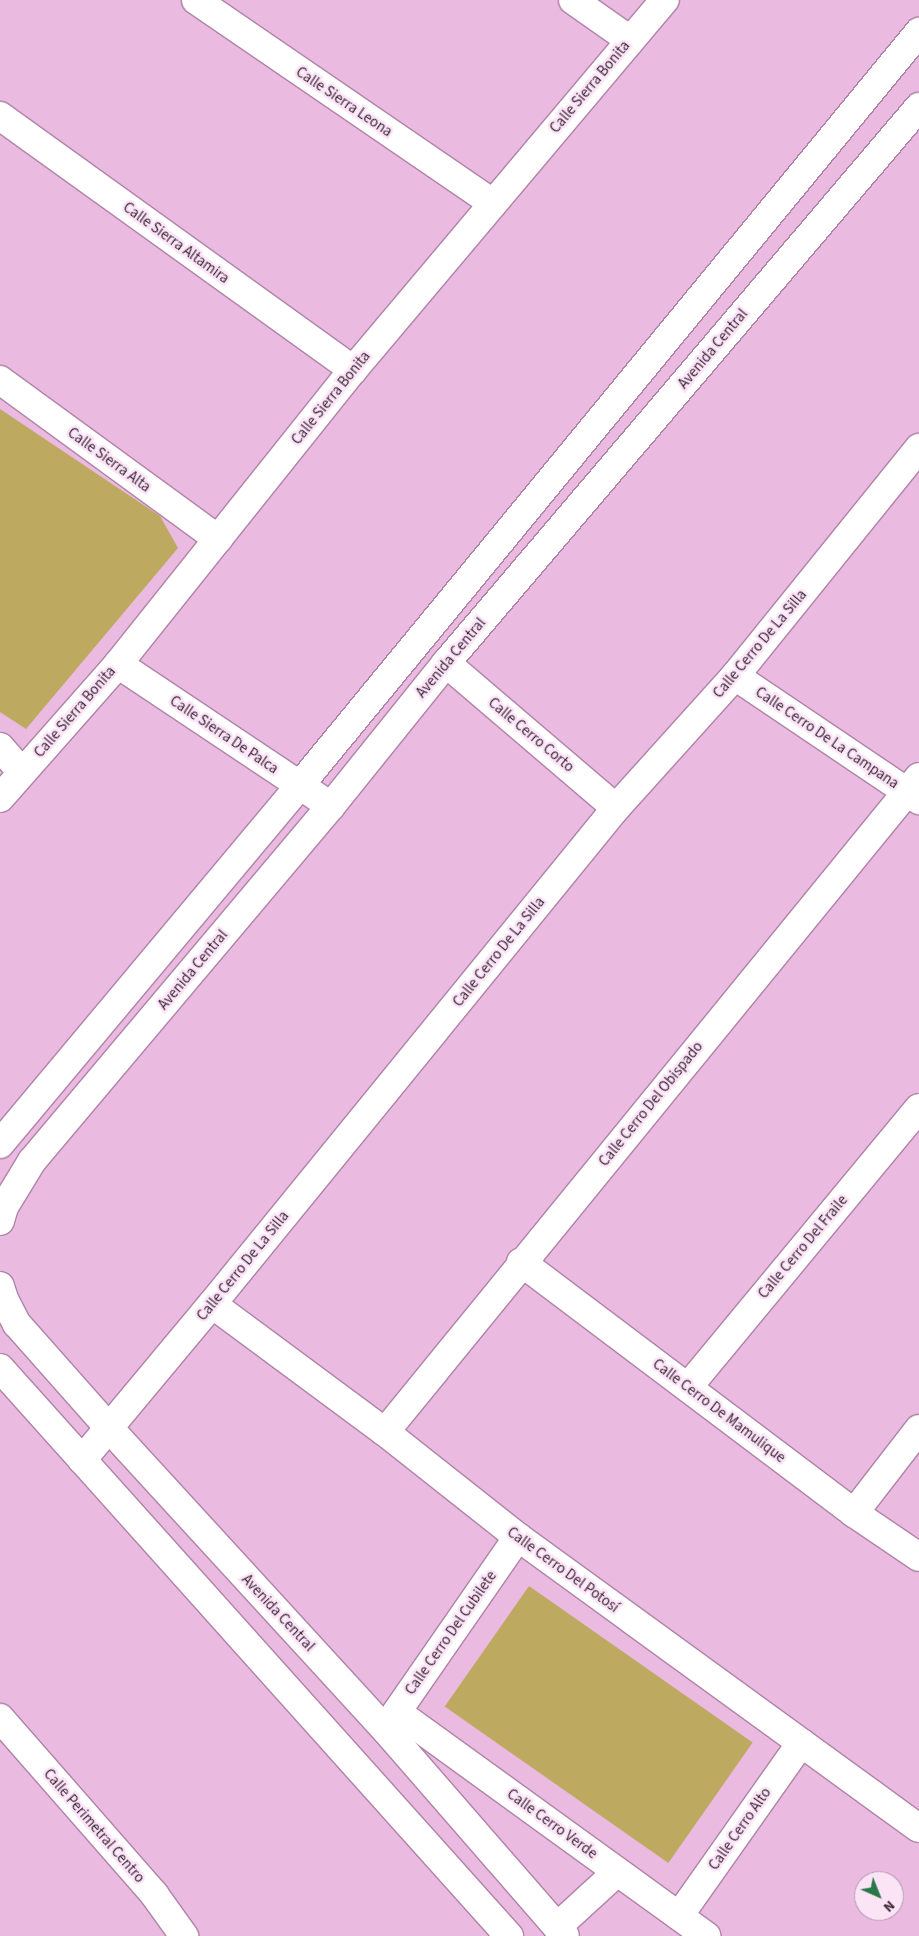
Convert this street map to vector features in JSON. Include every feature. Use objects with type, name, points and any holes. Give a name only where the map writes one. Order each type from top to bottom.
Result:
[{"type":"street","name":"Calle Sierra Leona","points":[[196,0],[492,203]]},
{"type":"street","points":[[573,0],[630,40]]},
{"type":"street","name":"Calle Sierra Bonita","points":[[0,798],[118,664],[352,370],[665,0]]},
{"type":"street","points":[[0,1144],[300,785],[919,32]]},
{"type":"street","name":"Avenida Central","points":[[0,1221],[4,1207],[32,1161],[331,806],[446,663],[919,107]]},
{"type":"street","name":"Calle Sierra Altamira","points":[[0,116],[352,370]]},
{"type":"street","name":"Calle Sierra Alta","points":[[0,380],[218,539]]},
{"type":"street","name":"Calle Cerro De La Silla","points":[[82,1460],[212,1304],[616,808],[736,676],[919,448]]},
{"type":"street","name":"Calle Cerro Corto","points":[[446,663],[616,808]]},
{"type":"street","name":"Calle Sierra De Palca","points":[[118,664],[331,806]]},
{"type":"street","name":"Calle Cerro De La Campana","points":[[736,676],[915,789]]},
{"type":"street","points":[[0,747],[22,772]]},
{"type":"street","name":"Calle Cerro Del Obispado","points":[[385,1432],[521,1262],[915,789]]},
{"type":"street","name":"Calle Cerro Del Fraile","points":[[688,1387],[919,1108]]},
{"type":"street","name":"Calle Cerro De Mamulique","points":[[521,1262],[854,1513],[919,1557]]},
{"type":"street","name":"Avenida Central","points":[[0,1286],[4,1299],[17,1324],[109,1428],[391,1721],[561,1932]]},
{"type":"street","name":"Calle Cerro Del Potosí","points":[[212,1304],[385,1432],[518,1537],[919,1828]]},
{"type":"street","points":[[0,1368],[509,1936]]},
{"type":"street","points":[[854,1513],[919,1429]]},
{"type":"street","name":"Calle Cerro Del Cubilete","points":[[391,1721],[518,1537]]},
{"type":"street","name":"Calle Perimetral Centro","points":[[0,1718],[154,1894],[184,1936]]},
{"type":"street","name":"Calle Cerro Verde","points":[[391,1721],[617,1872],[707,1936]]},
{"type":"street","name":"Calle Cerro Alto","points":[[679,1916],[801,1743]]},
{"type":"street","points":[[561,1932],[617,1872]]},
{"type":"shaded area","points":[[0,409],[160,516],[178,548],[26,729],[0,712]]},
{"type":"shaded area","points":[[529,1586],[753,1743],[668,1863],[445,1706]]}]
